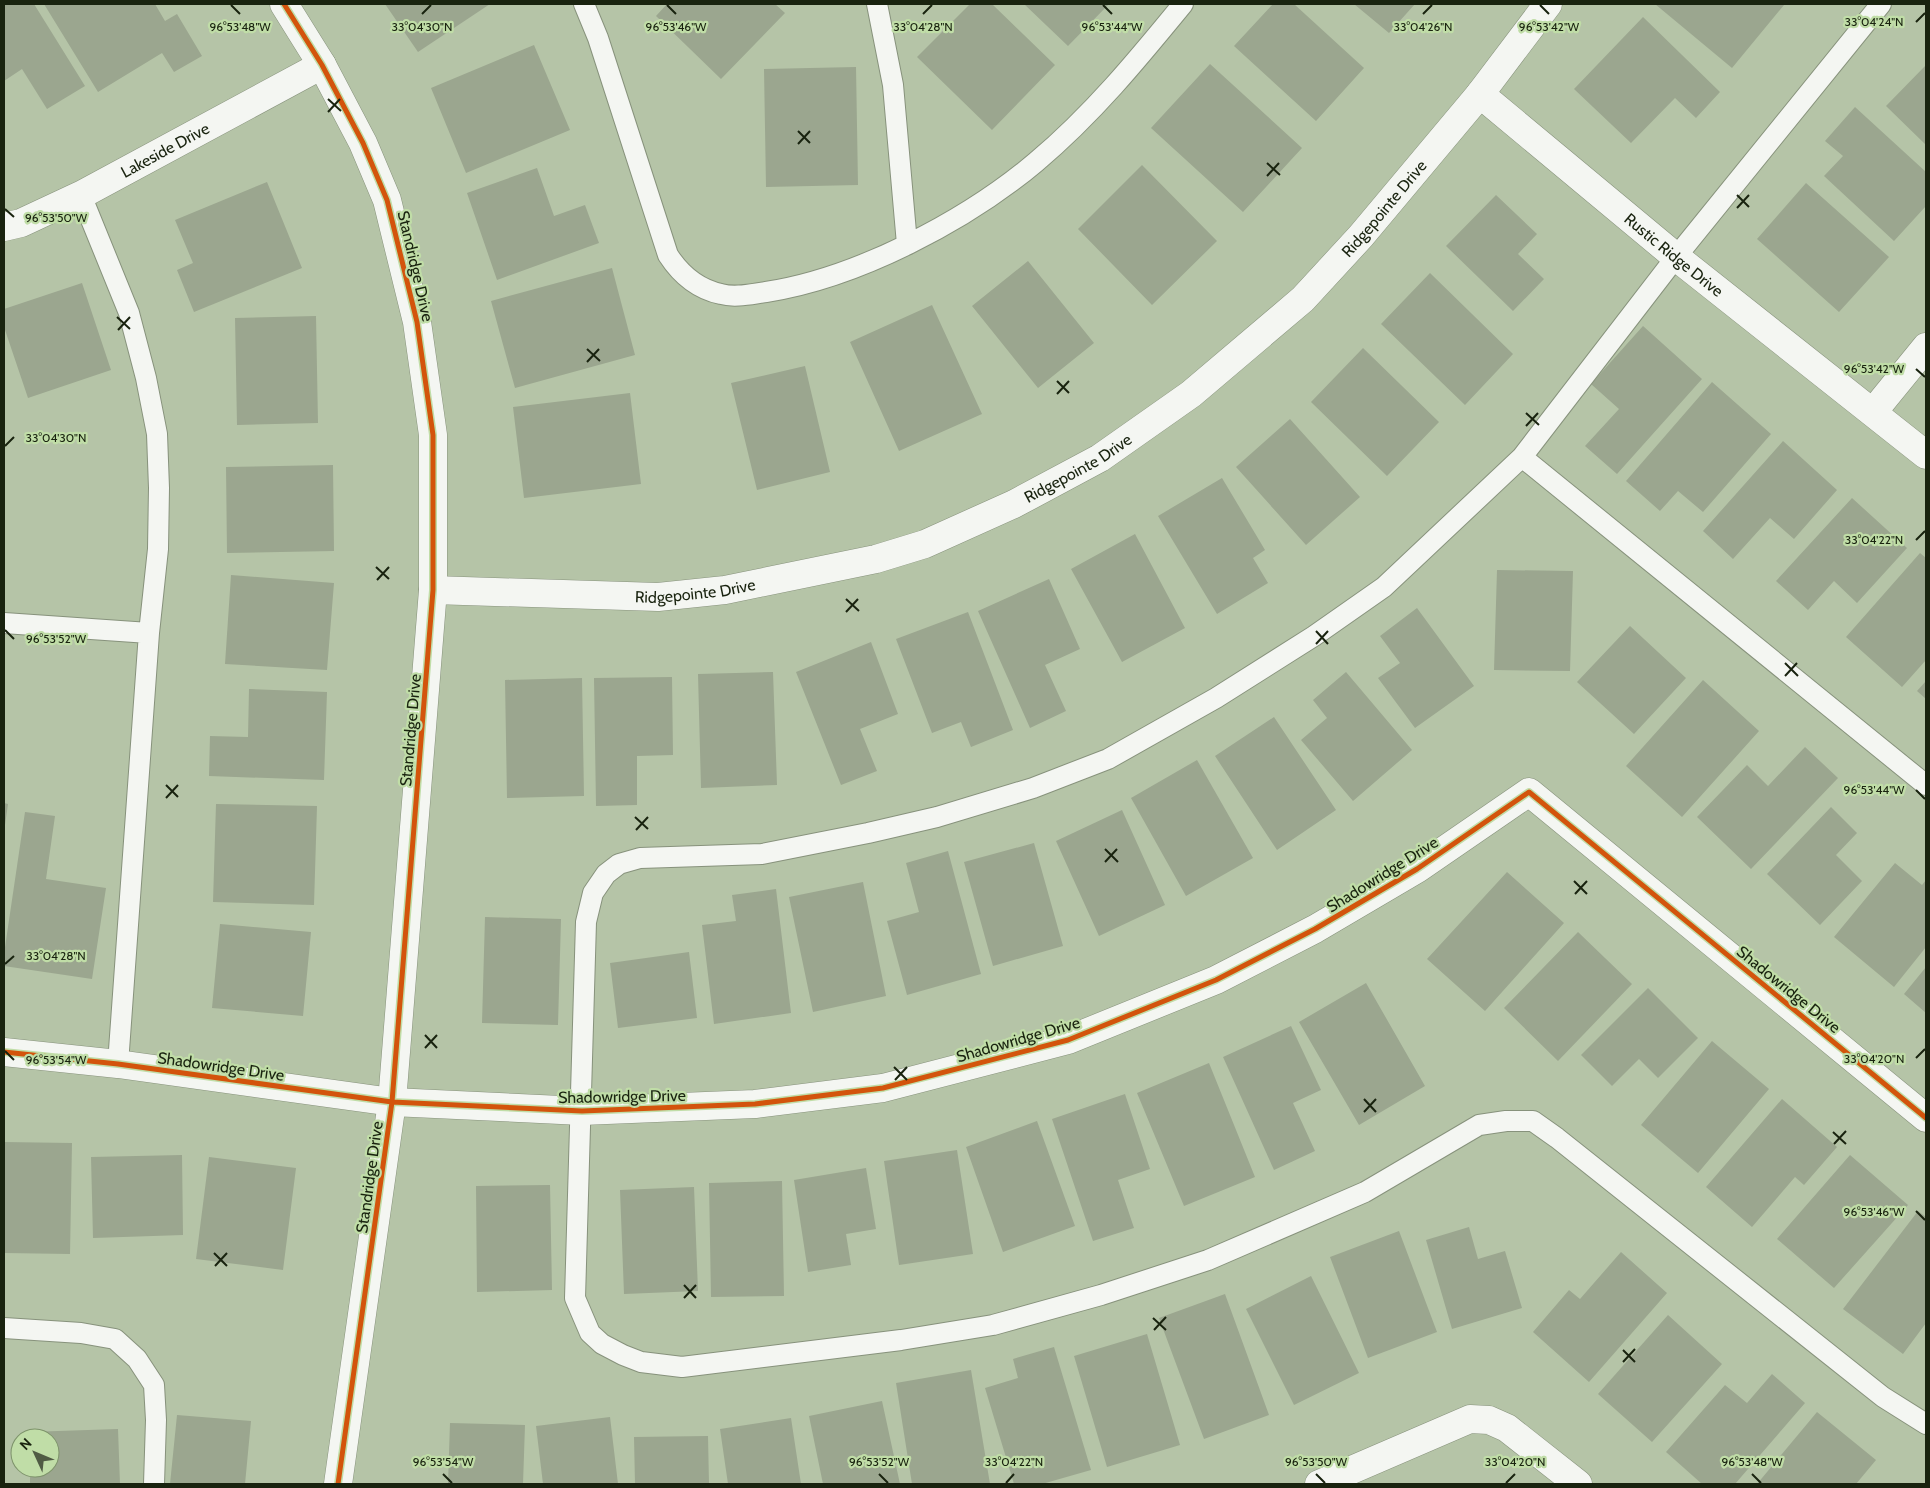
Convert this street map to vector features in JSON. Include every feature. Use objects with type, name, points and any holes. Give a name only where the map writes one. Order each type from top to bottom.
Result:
[{"type":"street","name":"Standridge Drive","points":[[284,4],[322,65],[363,143],[387,200],[417,322],[433,435],[434,590],[392,1102],[338,1484]]},
{"type":"street","name":"Ridgepointe Drive","points":[[434,590],[658,597],[725,590],[876,559],[925,544],[1014,504],[1100,458],[1192,394],[1303,299],[1361,236],[1480,94],[1548,4]]},
{"type":"street","name":"Lakeside Drive","points":[[4,227],[21,223],[81,195],[322,65]]},
{"type":"street","name":"Rustic Ridge Drive","points":[[1480,94],[1676,257],[1926,456]]},
{"type":"street","points":[[1873,412],[1926,347]]},
{"type":"street","name":"Shadowridge Drive","points":[[4,1052],[118,1064],[392,1102],[582,1111],[755,1104],[883,1088],[1068,1040],[1216,980],[1315,929],[1417,869],[1529,792],[1926,1118]]},
{"type":"street","points":[[1319,1484],[1470,1420],[1489,1420],[1506,1428],[1578,1484]]},
{"type":"lane","points":[[584,4],[598,38],[668,255],[676,268],[688,280],[704,290],[723,295],[743,296],[782,290],[832,276],[907,244],[995,194],[1037,161],[1117,84],[1184,4]]},
{"type":"lane","points":[[878,4],[893,85],[907,244]]},
{"type":"lane","points":[[1881,4],[1676,257],[1522,457],[1384,586],[1314,636],[1216,698],[1108,759],[1023,791],[937,817],[868,833],[762,854],[640,858],[619,864],[606,874],[593,893],[586,922],[582,1111],[575,1298],[590,1333],[602,1344],[622,1355],[641,1362],[682,1367],[901,1340],[993,1325],[1101,1295],[1208,1260],[1365,1192],[1478,1125],[1506,1121],[1533,1121],[1557,1138],[1883,1397],[1926,1424]]},
{"type":"lane","points":[[81,195],[130,313],[157,434],[159,488],[158,549],[149,633],[118,1064]]},
{"type":"lane","points":[[1522,457],[1926,785]]},
{"type":"lane","points":[[4,623],[149,633]]},
{"type":"lane","points":[[4,1328],[81,1333],[115,1339],[137,1359],[154,1385],[156,1420],[154,1484]]},
{"type":"building","points":[[4,4],[34,4],[85,86],[47,109],[22,69],[4,81]]},
{"type":"building","points":[[44,4],[155,4],[165,21],[177,14],[202,56],[174,72],[162,53],[98,92]]},
{"type":"building","points":[[385,4],[490,4],[418,52]]},
{"type":"building","points":[[667,4],[775,4],[785,13],[721,79],[656,16]]},
{"type":"building","points":[[970,4],[992,4],[1055,65],[992,130],[917,57]]},
{"type":"building","points":[[1024,4],[1109,4],[1068,46]]},
{"type":"building","points":[[1273,4],[1294,4],[1364,68],[1316,121],[1234,46]]},
{"type":"building","points":[[1354,4],[1415,4],[1389,33]]},
{"type":"building","points":[[1655,4],[1782,4],[1784,5],[1732,68]]},
{"type":"building","points":[[1643,17],[1720,92],[1696,118],[1675,98],[1631,143],[1574,89]]},
{"type":"building","points":[[534,45],[570,130],[466,173],[431,88]]},
{"type":"building","points":[[1210,64],[1302,148],[1243,212],[1151,128]]},
{"type":"building","points":[[1926,65],[1926,145],[1886,106]]},
{"type":"building","points":[[856,67],[858,185],[766,187],[764,69]]},
{"type":"building","points":[[1855,107],[1926,172],[1926,206],[1894,241],[1824,176],[1843,156],[1825,141]]},
{"type":"building","points":[[1142,165],[1217,241],[1152,305],[1078,229]]},
{"type":"building","points":[[537,168],[554,216],[585,205],[599,243],[497,280],[467,193]]},
{"type":"building","points":[[267,182],[302,268],[194,312],[177,270],[193,263],[175,220]]},
{"type":"building","points":[[1806,183],[1889,257],[1839,312],[1757,239]]},
{"type":"building","points":[[1496,195],[1537,234],[1518,254],[1544,279],[1513,311],[1446,246]]},
{"type":"building","points":[[1028,261],[1094,343],[1038,388],[972,306]]},
{"type":"building","points":[[612,268],[635,355],[515,388],[491,301]]},
{"type":"building","points":[[1430,273],[1513,354],[1465,405],[1381,324]]},
{"type":"building","points":[[82,283],[111,370],[28,398],[4,327],[4,309]]},
{"type":"building","points":[[932,305],[982,414],[899,451],[850,342]]},
{"type":"building","points":[[316,316],[318,423],[237,425],[235,318]]},
{"type":"building","points":[[1643,326],[1702,379],[1617,474],[1585,446],[1619,409],[1591,384]]},
{"type":"building","points":[[1363,348],[1439,422],[1387,476],[1311,402]]},
{"type":"building","points":[[805,366],[830,472],[757,490],[731,383]]},
{"type":"building","points":[[1712,382],[1771,434],[1703,512],[1678,491],[1660,511],[1626,481]]},
{"type":"building","points":[[630,393],[641,484],[524,498],[513,407]]},
{"type":"building","points":[[1290,419],[1360,497],[1306,545],[1236,467]]},
{"type":"building","points":[[1783,441],[1837,490],[1794,539],[1770,518],[1733,559],[1703,531]]},
{"type":"building","points":[[333,465],[334,551],[227,553],[226,467]]},
{"type":"building","points":[[1222,478],[1265,550],[1253,558],[1268,583],[1217,614],[1158,516]]},
{"type":"building","points":[[1852,498],[1907,548],[1857,603],[1834,581],[1808,610],[1776,581]]},
{"type":"building","points":[[1135,534],[1185,628],[1122,662],[1071,569]]},
{"type":"building","points":[[1920,553],[1926,558],[1926,660],[1902,687],[1846,637]]},
{"type":"building","points":[[1497,570],[1573,571],[1570,671],[1494,670]]},
{"type":"building","points":[[231,575],[334,583],[327,670],[225,664]]},
{"type":"building","points":[[1049,579],[1080,649],[1045,665],[1066,711],[1030,728],[978,611]]},
{"type":"building","points":[[1417,608],[1474,686],[1415,728],[1378,678],[1400,663],[1380,636]]},
{"type":"building","points":[[968,612],[1013,730],[971,747],[961,722],[932,733],[896,639]]},
{"type":"building","points":[[1630,626],[1686,678],[1634,734],[1577,682]]},
{"type":"building","points":[[871,642],[898,714],[860,729],[877,771],[841,785],[796,672]]},
{"type":"building","points":[[773,672],[777,785],[701,788],[698,674]]},
{"type":"building","points":[[1346,672],[1412,750],[1353,801],[1301,740],[1327,718],[1313,700]]},
{"type":"building","points":[[672,677],[673,755],[637,756],[637,805],[596,806],[594,678]]},
{"type":"building","points":[[582,678],[584,796],[507,798],[505,680]]},
{"type":"building","points":[[1703,680],[1759,731],[1682,817],[1626,766]]},
{"type":"building","points":[[1926,681],[1926,699],[1917,691]]},
{"type":"building","points":[[249,689],[327,692],[324,780],[209,776],[210,736],[248,737]]},
{"type":"building","points":[[1274,717],[1336,810],[1277,850],[1215,756]]},
{"type":"building","points":[[1805,747],[1838,778],[1751,869],[1697,817],[1747,765],[1768,786]]},
{"type":"building","points":[[1197,760],[1253,858],[1186,896],[1131,798]]},
{"type":"building","points":[[4,803],[8,804],[5,825],[4,825]]},
{"type":"building","points":[[216,804],[317,806],[314,905],[213,902]]},
{"type":"building","points":[[1831,807],[1857,833],[1836,855],[1862,881],[1820,925],[1767,874]]},
{"type":"building","points":[[1122,810],[1165,905],[1099,936],[1056,841]]},
{"type":"building","points":[[25,812],[55,816],[46,879],[106,888],[92,979],[4,966],[4,954]]},
{"type":"building","points":[[1034,843],[1063,946],[993,966],[964,862]]},
{"type":"building","points":[[948,851],[981,974],[907,995],[887,921],[919,912],[906,863]]},
{"type":"building","points":[[1895,863],[1922,885],[1926,880],[1926,947],[1894,987],[1834,937]]},
{"type":"building","points":[[1507,872],[1564,923],[1485,1011],[1427,959]]},
{"type":"building","points":[[863,882],[886,996],[813,1012],[789,897]]},
{"type":"building","points":[[776,889],[791,1013],[714,1024],[702,925],[736,921],[732,895]]},
{"type":"building","points":[[485,917],[561,919],[558,1025],[482,1023]]},
{"type":"building","points":[[220,924],[311,932],[303,1016],[212,1008]]},
{"type":"building","points":[[1578,932],[1632,984],[1558,1061],[1504,1008]]},
{"type":"building","points":[[689,952],[697,1018],[618,1028],[610,963]]},
{"type":"building","points":[[1926,967],[1926,1013],[1904,994]]},
{"type":"building","points":[[1366,983],[1425,1086],[1359,1125],[1299,1022]]},
{"type":"building","points":[[1648,988],[1698,1038],[1658,1078],[1639,1059],[1612,1086],[1581,1055]]},
{"type":"building","points":[[1291,1026],[1321,1090],[1293,1103],[1315,1151],[1274,1170],[1223,1057]]},
{"type":"building","points":[[1712,1041],[1769,1089],[1698,1173],[1641,1125]]},
{"type":"building","points":[[1209,1063],[1255,1177],[1184,1206],[1137,1093]]},
{"type":"building","points":[[1125,1094],[1150,1169],[1118,1180],[1134,1228],[1093,1241],[1052,1119]]},
{"type":"building","points":[[1782,1099],[1837,1147],[1804,1185],[1795,1177],[1752,1227],[1706,1187]]},
{"type":"building","points":[[1037,1121],[1075,1226],[1003,1252],[966,1147]]},
{"type":"building","points":[[4,1142],[72,1143],[70,1254],[4,1253]]},
{"type":"building","points":[[957,1150],[973,1254],[899,1265],[884,1161]]},
{"type":"building","points":[[182,1155],[183,1235],[93,1238],[91,1157]]},
{"type":"building","points":[[1850,1155],[1908,1205],[1834,1288],[1777,1239]]},
{"type":"building","points":[[209,1157],[296,1168],[283,1270],[196,1259]]},
{"type":"building","points":[[866,1168],[876,1229],[846,1234],[851,1265],[808,1272],[794,1180]]},
{"type":"building","points":[[782,1181],[784,1296],[711,1297],[709,1183]]},
{"type":"building","points":[[550,1185],[552,1290],[477,1292],[476,1186]]},
{"type":"building","points":[[694,1187],[698,1291],[624,1294],[620,1190]]},
{"type":"building","points":[[1918,1211],[1926,1217],[1926,1323],[1903,1354],[1843,1309]]},
{"type":"building","points":[[1469,1227],[1478,1259],[1505,1251],[1522,1308],[1452,1329],[1426,1240]]},
{"type":"building","points":[[1399,1231],[1437,1332],[1368,1358],[1330,1257]]},
{"type":"building","points":[[1621,1252],[1667,1293],[1589,1382],[1533,1332],[1569,1290],[1580,1299]]},
{"type":"building","points":[[1311,1276],[1359,1373],[1294,1405],[1246,1309]]},
{"type":"building","points":[[1225,1294],[1269,1415],[1204,1439],[1159,1318]]},
{"type":"building","points":[[1668,1315],[1722,1364],[1652,1442],[1598,1394]]},
{"type":"building","points":[[1147,1334],[1180,1445],[1107,1467],[1074,1356]]},
{"type":"building","points":[[1054,1347],[1091,1470],[1042,1484],[1014,1484],[985,1388],[1018,1378],[1013,1359]]},
{"type":"building","points":[[971,1370],[990,1484],[912,1484],[896,1383]]},
{"type":"building","points":[[1772,1374],[1805,1403],[1735,1484],[1702,1484],[1666,1452],[1725,1385],[1747,1403]]},
{"type":"building","points":[[882,1401],[900,1484],[823,1484],[809,1416]]},
{"type":"building","points":[[1817,1412],[1876,1460],[1856,1484],[1757,1484]]},
{"type":"building","points":[[177,1415],[251,1421],[245,1484],[170,1484]]},
{"type":"building","points":[[610,1417],[618,1484],[543,1484],[536,1426]]},
{"type":"building","points":[[791,1418],[801,1484],[728,1484],[720,1429]]},
{"type":"building","points":[[450,1423],[525,1425],[523,1484],[448,1484]]},
{"type":"building","points":[[118,1429],[120,1484],[30,1484],[30,1478],[60,1478],[60,1431]]},
{"type":"building","points":[[708,1436],[709,1484],[635,1484],[634,1437]]},
{"type":"cycle path","points":[[284,4],[322,65],[363,143],[387,200],[417,322],[433,435],[433,590],[392,1102],[338,1484]]},
{"type":"cycle path","points":[[4,1052],[118,1064],[392,1102],[582,1111],[755,1104],[883,1088],[1068,1040],[1216,980],[1315,929],[1417,869],[1529,792],[1926,1118]]}]
